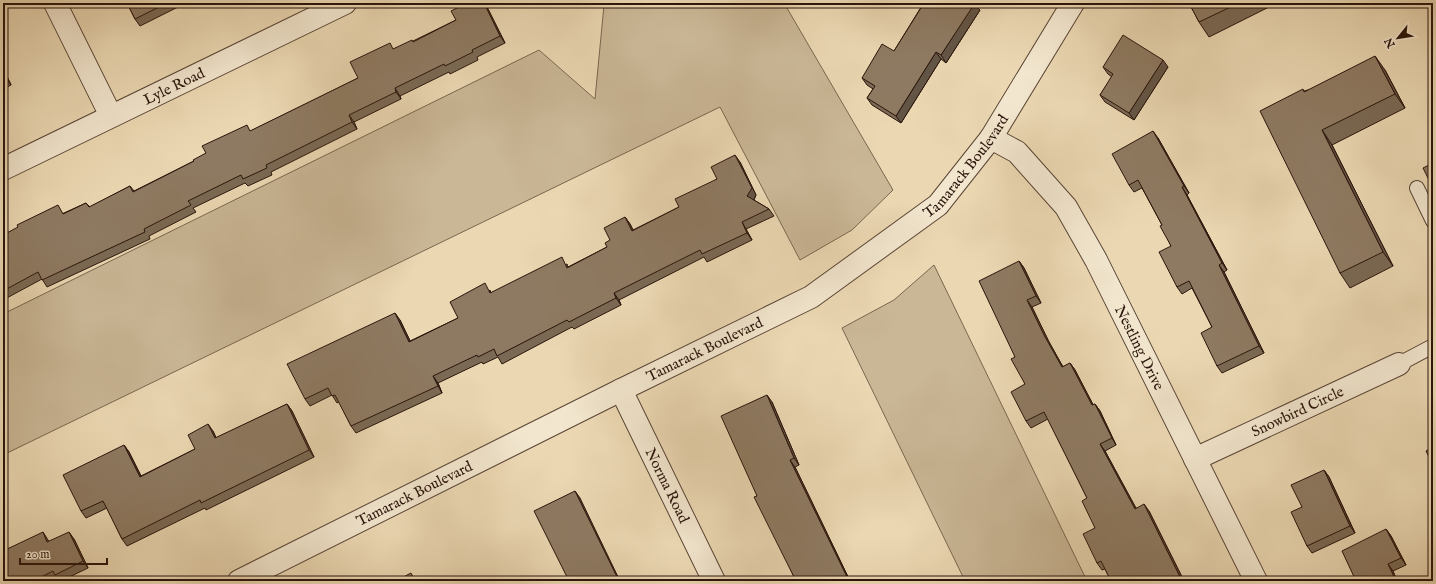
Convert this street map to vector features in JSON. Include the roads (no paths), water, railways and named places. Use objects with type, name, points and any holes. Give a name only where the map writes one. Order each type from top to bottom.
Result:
[{"type":"street","points":[[55,3],[111,116]]},
{"type":"street","name":"Lyle Road","points":[[3,169],[345,3]]},
{"type":"street","name":"Tamarack Boulevard","points":[[239,581],[811,297],[938,205],[991,138],[1073,3]]},
{"type":"street","name":"Nestling Drive","points":[[991,138],[1017,152],[1066,207],[1096,260],[1256,581]]},
{"type":"street","name":"Snowbird Circle","points":[[1196,459],[1399,364]]},
{"type":"street","name":"Norma Road","points":[[621,390],[714,581]]},
{"type":"lane","points":[[1417,188],[1433,221]]},
{"type":"lane","points":[[1399,364],[1433,346]]}]
